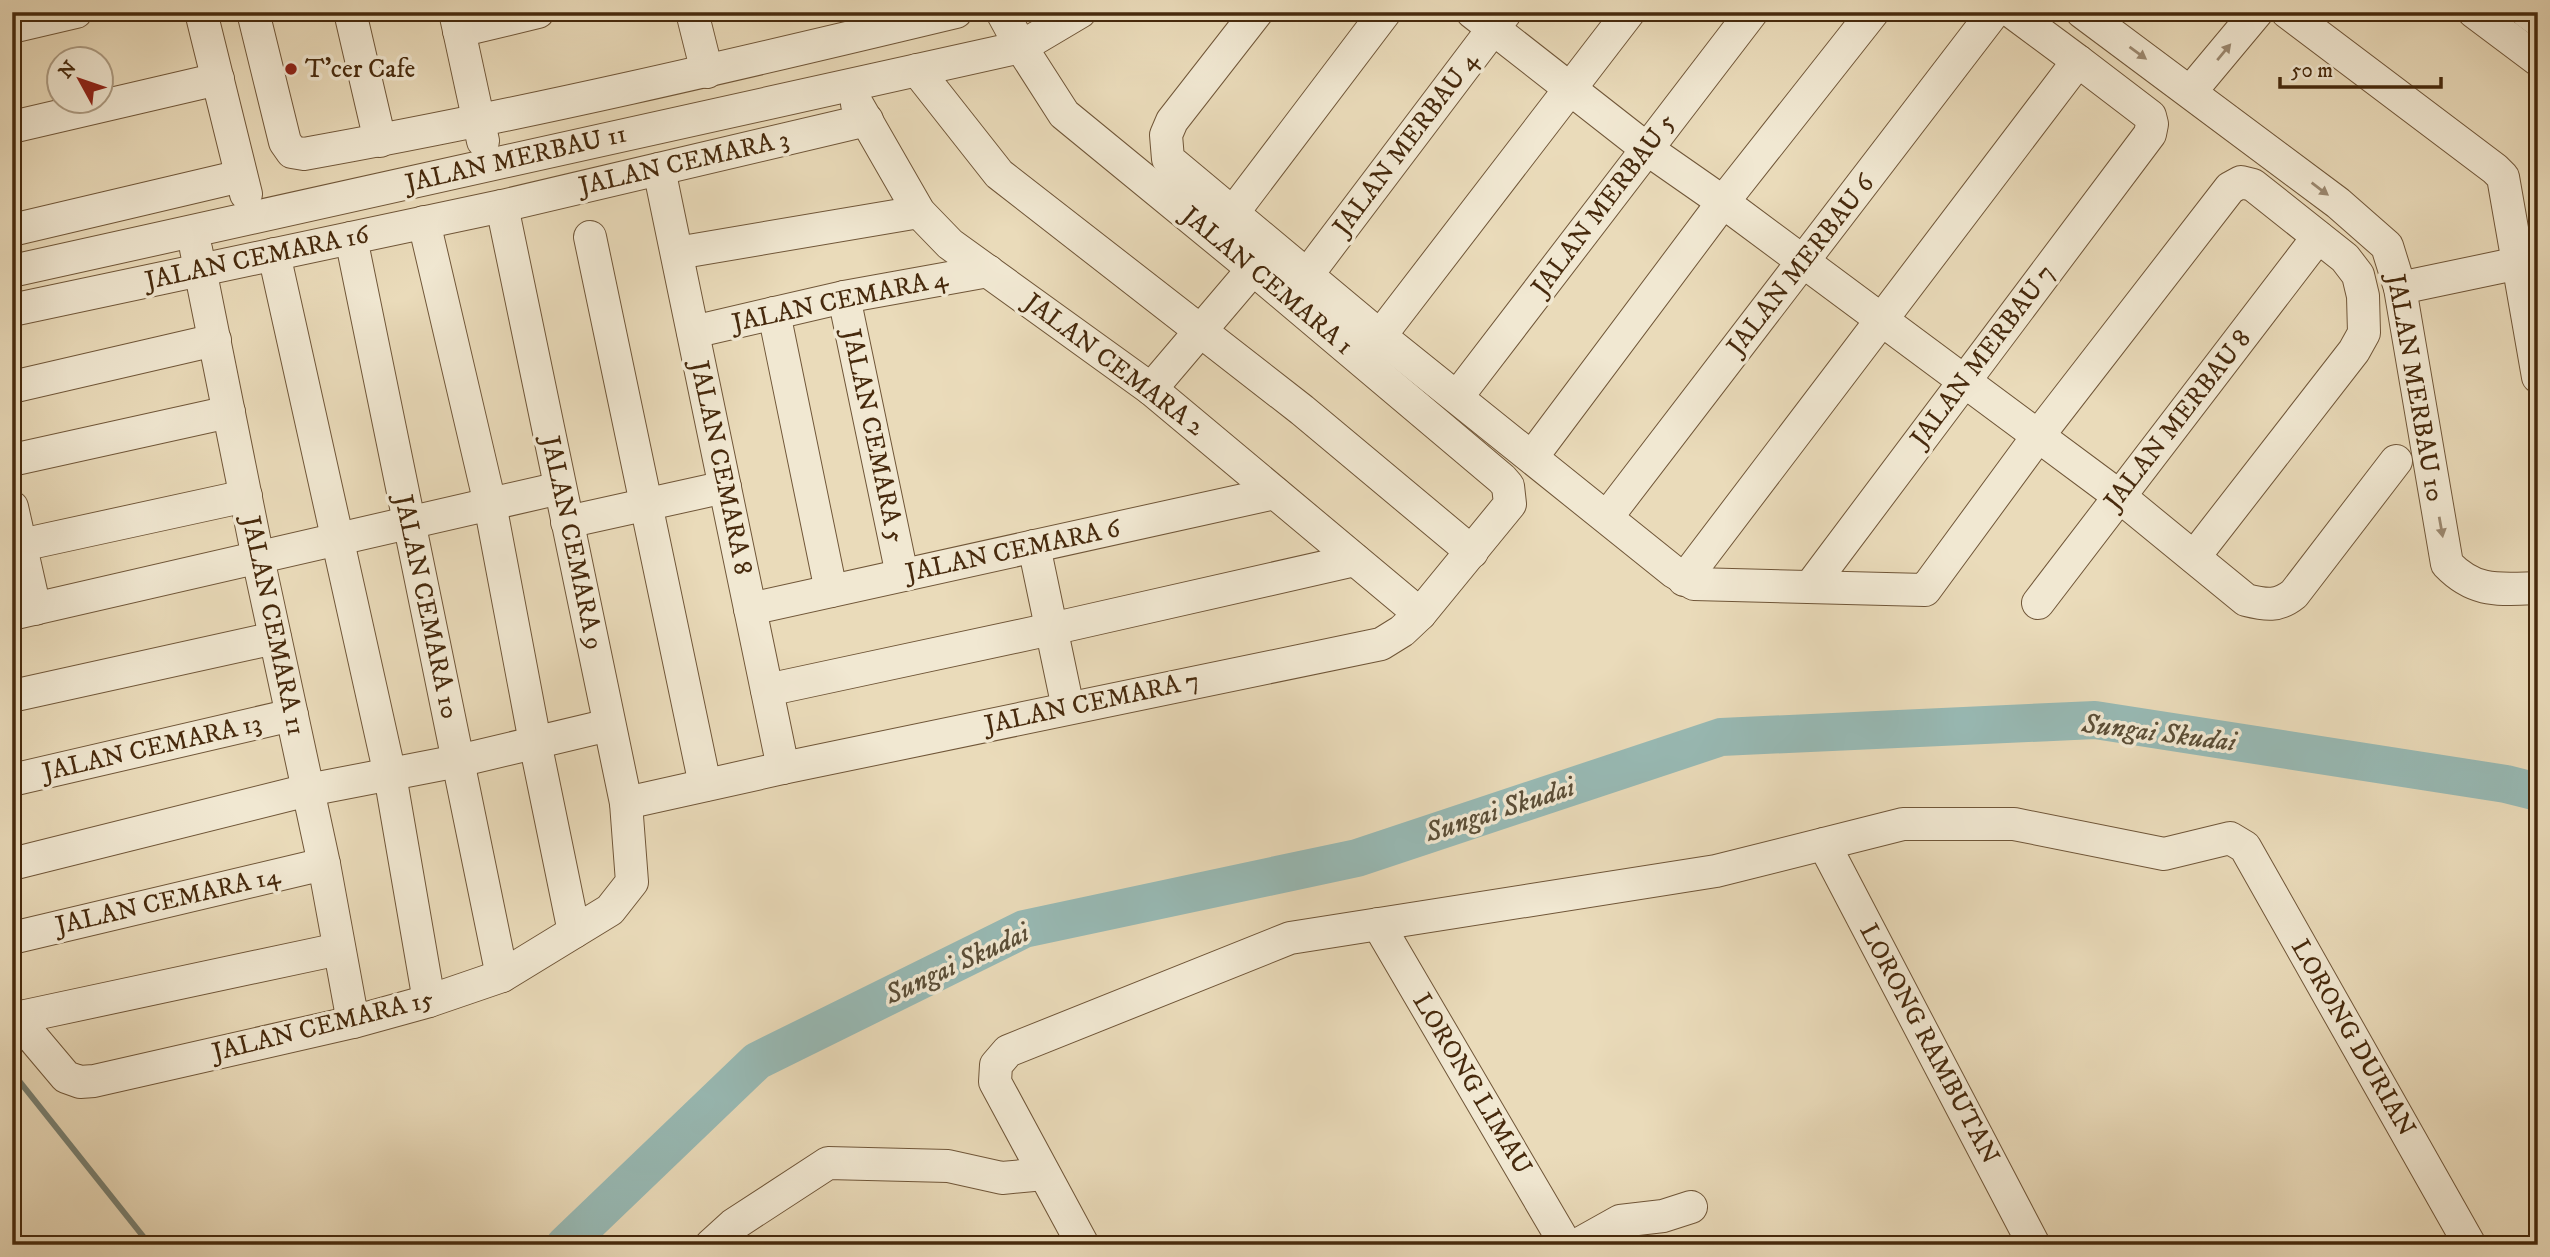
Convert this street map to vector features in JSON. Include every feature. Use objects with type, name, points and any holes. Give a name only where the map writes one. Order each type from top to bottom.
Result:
[{"type":"street","points":[[12,27],[76,12]]},
{"type":"street","points":[[201,12],[252,218]]},
{"type":"street","points":[[253,12],[285,142],[292,152],[304,155],[707,72],[956,12]]},
{"type":"street","points":[[349,12],[380,141]]},
{"type":"street","points":[[488,165],[457,22],[538,12]]},
{"type":"street","points":[[692,12],[707,72]]},
{"type":"street","name":"JALAN CEMARA 1","points":[[1002,12],[1064,114],[1254,268],[1502,479],[1510,495],[1510,504],[1505,512]]},
{"type":"street","name":"JALAN MERBAU 11","points":[[12,271],[1021,47],[1080,12]]},
{"type":"street","points":[[1257,12],[1172,121],[1166,135],[1168,159],[1380,336],[1684,580],[1694,584],[1925,590],[2038,436],[2235,184],[2241,182],[2253,185],[2345,258],[2358,275],[2363,296],[2364,332],[2354,351],[2194,557]]},
{"type":"street","points":[[1232,214],[1385,12]]},
{"type":"street","points":[[1380,336],[1629,12]]},
{"type":"street","name":"JALAN MERBAU 5","points":[[1457,397],[1752,12]]},
{"type":"street","points":[[1531,457],[1723,202],[1873,12]]},
{"type":"street","name":"JALAN MERBAU 6","points":[[1607,517],[1994,12]]},
{"type":"street","points":[[1684,580],[2078,61],[2012,12]]},
{"type":"street","name":"JALAN MERBAU 10","points":[[2082,12],[2338,203],[2387,246],[2400,288],[2447,564],[2459,576],[2491,590],[2538,588]]},
{"type":"street","points":[[2191,91],[2257,12]]},
{"type":"street","points":[[2287,12],[2503,177],[2529,261],[2538,377]]},
{"type":"street","points":[[2474,12],[2538,60]]},
{"type":"street","points":[[2527,12],[2538,20]]},
{"type":"street","points":[[1490,18],[1571,90],[1647,149],[1965,380],[2119,496],[2246,600],[2265,605],[2283,603],[2294,594],[2396,461]]},
{"type":"street","name":"JALAN MERBAU 4","points":[[1307,275],[1490,18]]},
{"type":"street","name":"JALAN MERBAU 7","points":[[1810,587],[2150,134],[2150,116],[2078,61]]},
{"type":"street","points":[[917,70],[999,174],[1302,410],[1472,552]]},
{"type":"street","points":[[12,127],[218,79]]},
{"type":"street","name":"JALAN CEMARA 2","points":[[846,86],[919,212],[950,244],[1151,388],[1420,614]]},
{"type":"street","name":"JALAN CEMARA 3","points":[[502,206],[867,120]]},
{"type":"street","name":"JALAN CEMARA 8","points":[[659,169],[783,768]]},
{"type":"street","points":[[12,230],[241,176]]},
{"type":"street","name":"JALAN CEMARA 16","points":[[12,310],[502,206]]},
{"type":"street","name":"JALAN CEMARA 9","points":[[502,206],[626,803],[632,881]]},
{"type":"street","points":[[677,253],[919,212]]},
{"type":"street","points":[[424,222],[490,505],[574,932]]},
{"type":"street","name":"JALAN CEMARA 11","points":[[192,231],[258,558],[324,864],[353,1022]]},
{"type":"street","points":[[590,237],[705,785]]},
{"type":"street","name":"JALAN MERBAU 8","points":[[2038,603],[2318,237]]},
{"type":"street","name":"JALAN CEMARA 10","points":[[351,238],[502,976]]},
{"type":"street","points":[[274,254],[390,775],[429,1001]]},
{"type":"street","points":[[2400,288],[2529,261]]},
{"type":"street","points":[[1151,388],[1254,268]]},
{"type":"street","name":"JALAN CEMARA 4","points":[[693,332],[844,297],[988,271]]},
{"type":"street","name":"JALAN CEMARA 5","points":[[844,297],[902,575]]},
{"type":"street","points":[[774,313],[831,591]]},
{"type":"street","points":[[12,387],[215,340]]},
{"type":"street","points":[[12,460],[229,412]]},
{"type":"street","points":[[567,522],[725,487]]},
{"type":"street","points":[[12,507],[24,612],[560,488]]},
{"type":"street","name":"JALAN CEMARA 6","points":[[750,609],[1275,493]]},
{"type":"street","points":[[16,546],[246,496]]},
{"type":"street","name":"JALAN CEMARA 7","points":[[626,803],[1381,644],[1402,631],[1420,614],[1505,512]]},
{"type":"street","points":[[1034,546],[1068,708]]},
{"type":"street","points":[[767,690],[1355,560]]},
{"type":"street","points":[[12,696],[275,638]]},
{"type":"street","name":"JALAN CEMARA 13","points":[[12,780],[292,715]]},
{"type":"street","points":[[12,864],[308,790],[458,761],[610,725]]},
{"type":"street","name":"LORONG DURIAN","points":[[1824,844],[1903,824],[2014,824],[2164,854],[2230,838],[2245,846],[2470,1245]]},
{"type":"street","points":[[1083,1245],[995,1082],[996,1065],[1008,1051],[1290,938],[1716,872],[1824,844]]},
{"type":"street","name":"LORONG RAMBUTAN","points":[[1824,844],[2034,1245]]},
{"type":"street","name":"JALAN CEMARA 14","points":[[12,937],[324,864]]},
{"type":"street","name":"JALAN CEMARA 15","points":[[14,1016],[66,1077],[80,1082],[353,1022],[429,1001],[502,976],[610,910],[632,881]]},
{"type":"street","name":"LORONG LIMAU","points":[[1378,924],[1566,1245]]},
{"type":"street","points":[[14,1016],[339,949]]},
{"type":"street","points":[[711,1245],[733,1225],[828,1163],[948,1166],[1002,1178],[1044,1174]]},
{"type":"street","points":[[1577,1245],[1620,1221],[1663,1216],[1691,1207]]},
{"type":"waterway","name":"Sungai Skudai","points":[[565,1245],[757,1061],[1024,929],[1357,858],[1721,737],[2095,720],[2506,784],[2538,792]]},
{"type":"waterway","points":[[12,1072],[150,1245]]},
{"type":"place","name":"T'cer Cafe","points":[[291,69]]}]
